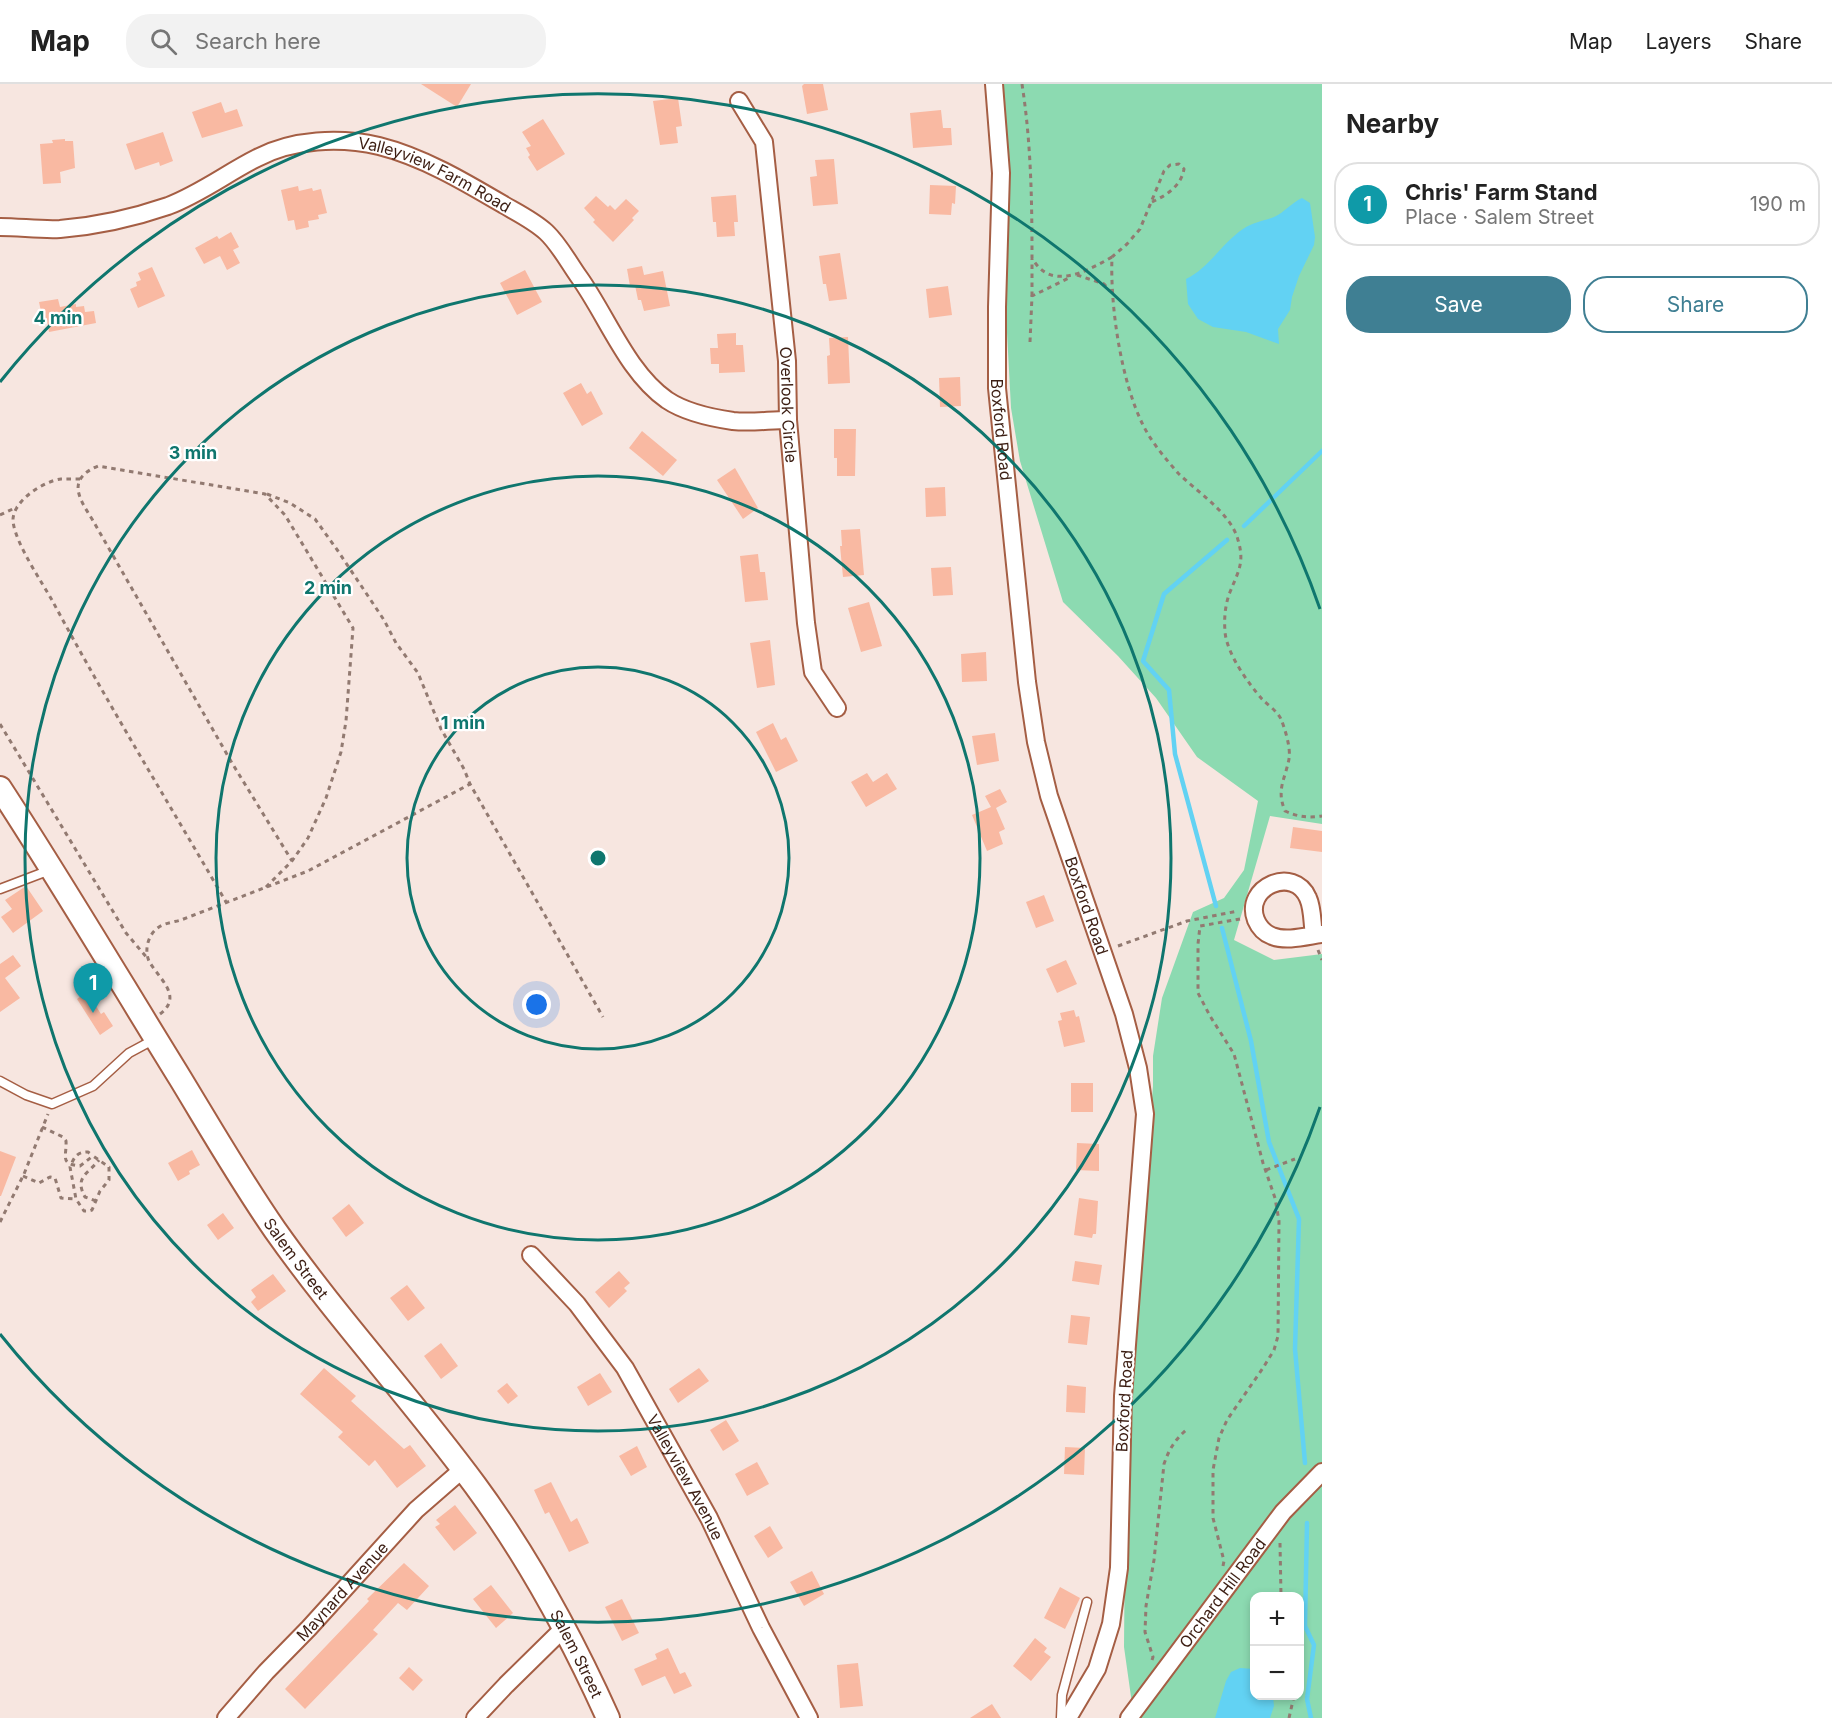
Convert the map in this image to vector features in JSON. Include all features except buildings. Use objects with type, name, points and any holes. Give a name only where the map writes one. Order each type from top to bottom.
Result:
[{"type":"main road","name":"Salem Street","points":[[0,788],[274,1229],[476,1485],[537,1578],[580,1657],[608,1718]]},
{"type":"street","name":"Boxford Road","points":[[994,84],[1002,173],[997,307],[997,388],[1027,682],[1036,742],[1049,796],[1124,1014],[1138,1068],[1145,1114],[1123,1395],[1117,1579],[1111,1624],[1097,1669],[1068,1718]]},
{"type":"street","name":"Overlook Circle","points":[[739,101],[764,142],[787,361],[788,420],[806,623],[813,672],[837,708]]},
{"type":"street","name":"Valleyview Farm Road","points":[[0,227],[58,229],[128,218],[171,204],[208,186],[259,156],[284,147],[314,142],[343,142],[378,146],[410,156],[447,174],[491,197],[547,233],[592,296],[614,335],[639,370],[669,401],[691,411],[734,421],[788,420]]},
{"type":"street","points":[[1281,881],[1292,883],[1302,890],[1309,899],[1317,937],[1272,936],[1258,925],[1251,913],[1257,897],[1264,888],[1281,881]]},
{"type":"street","name":"Valleyview Avenue","points":[[531,1255],[577,1304],[625,1368],[709,1518],[761,1628],[809,1718]]},
{"type":"street","name":"Maynard Avenue","points":[[226,1718],[416,1510],[463,1469]]},
{"type":"street","name":"Orchard Hill Road","points":[[1129,1718],[1283,1512],[1322,1472]]},
{"type":"street","points":[[475,1718],[564,1628]]},
{"type":"lane","points":[[0,889],[52,869]]},
{"type":"lane","points":[[0,1081],[26,1095],[52,1104],[93,1086],[151,1031]]},
{"type":"lane","points":[[1061,1718],[1062,1695],[1087,1602]]},
{"type":"path","points":[[1022,84],[1028,122],[1030,166],[1032,258],[1030,342]]},
{"type":"path","points":[[1032,296],[1112,257],[1127,244],[1140,228],[1164,171],[1170,165],[1179,164],[1184,169],[1178,185],[1152,202]]},
{"type":"path","points":[[1112,257],[1112,292],[1125,370],[1134,405],[1143,426],[1160,452],[1191,486],[1212,503],[1238,538],[1240,571],[1224,612],[1225,636],[1246,679],[1280,716],[1283,724],[1289,757],[1280,791],[1285,812],[1298,817],[1322,816]]},
{"type":"path","points":[[1032,258],[1038,268],[1049,274],[1063,277],[1076,274],[1104,284],[1112,292]]},
{"type":"path","points":[[292,861],[232,763],[79,499],[80,479],[89,470],[98,466],[265,494],[290,503],[315,519],[418,673],[441,729],[470,784],[603,1017]]},
{"type":"path","points":[[0,515],[17,507],[39,486],[60,479],[80,479]]},
{"type":"path","points":[[265,494],[285,515],[353,628],[346,721],[341,752],[326,798],[308,838],[292,861],[266,887]]},
{"type":"path","points":[[17,507],[13,519],[19,541],[70,634],[226,902]]},
{"type":"path","points":[[0,724],[126,933],[149,960],[169,990],[170,1000],[151,1031]]},
{"type":"path","points":[[149,960],[147,944],[152,932],[160,926],[308,872],[470,784]]},
{"type":"path","points":[[1102,952],[1187,921],[1251,913]]},
{"type":"path","points":[[1222,1571],[1224,1561],[1213,1518],[1213,1470],[1219,1438],[1227,1420],[1274,1350],[1280,1326],[1279,1221],[1275,1198],[1234,1054],[1198,993],[1198,944],[1200,926],[1251,913]]},
{"type":"path","points":[[1317,937],[1322,960]]},
{"type":"path","points":[[0,1222],[23,1176],[52,1104]]},
{"type":"path","points":[[42,1128],[63,1137],[66,1141],[64,1158],[71,1164],[80,1167],[93,1156]]},
{"type":"path","points":[[80,1152],[88,1152],[109,1167],[110,1176],[92,1210],[84,1211],[76,1198],[69,1173],[71,1164],[80,1152]]},
{"type":"path","points":[[96,1201],[85,1197],[80,1183],[81,1178],[99,1160]]},
{"type":"path","points":[[1266,1170],[1295,1160]]},
{"type":"path","points":[[23,1176],[41,1184],[53,1177],[57,1179],[61,1198],[76,1198]]},
{"type":"path","points":[[1158,1657],[1150,1667],[1153,1657],[1145,1632],[1164,1464],[1175,1440],[1186,1430]]},
{"type":"path","points":[[1280,1540],[1281,1592]]},
{"type":"path","points":[[1290,1718],[1293,1700]]},
{"type":"green space","points":[[1002,84],[1322,84],[1322,824],[1270,816],[1234,940],[1274,960],[1322,954],[1322,1718],[1134,1718],[1124,1647],[1126,1423],[1153,1086],[1153,1056],[1162,998],[1193,912],[1224,898],[1244,870],[1258,801],[1197,757],[1156,698],[1118,656],[1063,602],[1020,461],[1011,408],[1005,295],[1007,129]]},
{"type":"water","points":[[1302,198],[1310,203],[1314,245],[1299,276],[1290,310],[1278,329],[1279,344],[1246,332],[1213,327],[1198,319],[1188,304],[1186,279],[1202,269],[1228,241],[1243,229],[1278,215]]},
{"type":"water","points":[[1240,1668],[1250,1669],[1250,1700],[1273,1700],[1270,1718],[1215,1718],[1231,1672]]},
{"type":"waterway","points":[[1244,526],[1322,451]]},
{"type":"waterway","points":[[1216,906],[1175,754],[1169,690],[1143,661],[1164,594],[1227,540]]},
{"type":"waterway","points":[[1222,928],[1251,1041],[1269,1142],[1299,1219],[1295,1349],[1305,1463]]},
{"type":"waterway","points":[[1307,1523],[1305,1626],[1314,1645],[1307,1699],[1311,1718]]},
{"type":"place","name":"Chris' Farm Stand","points":[[93,1013]]}]
